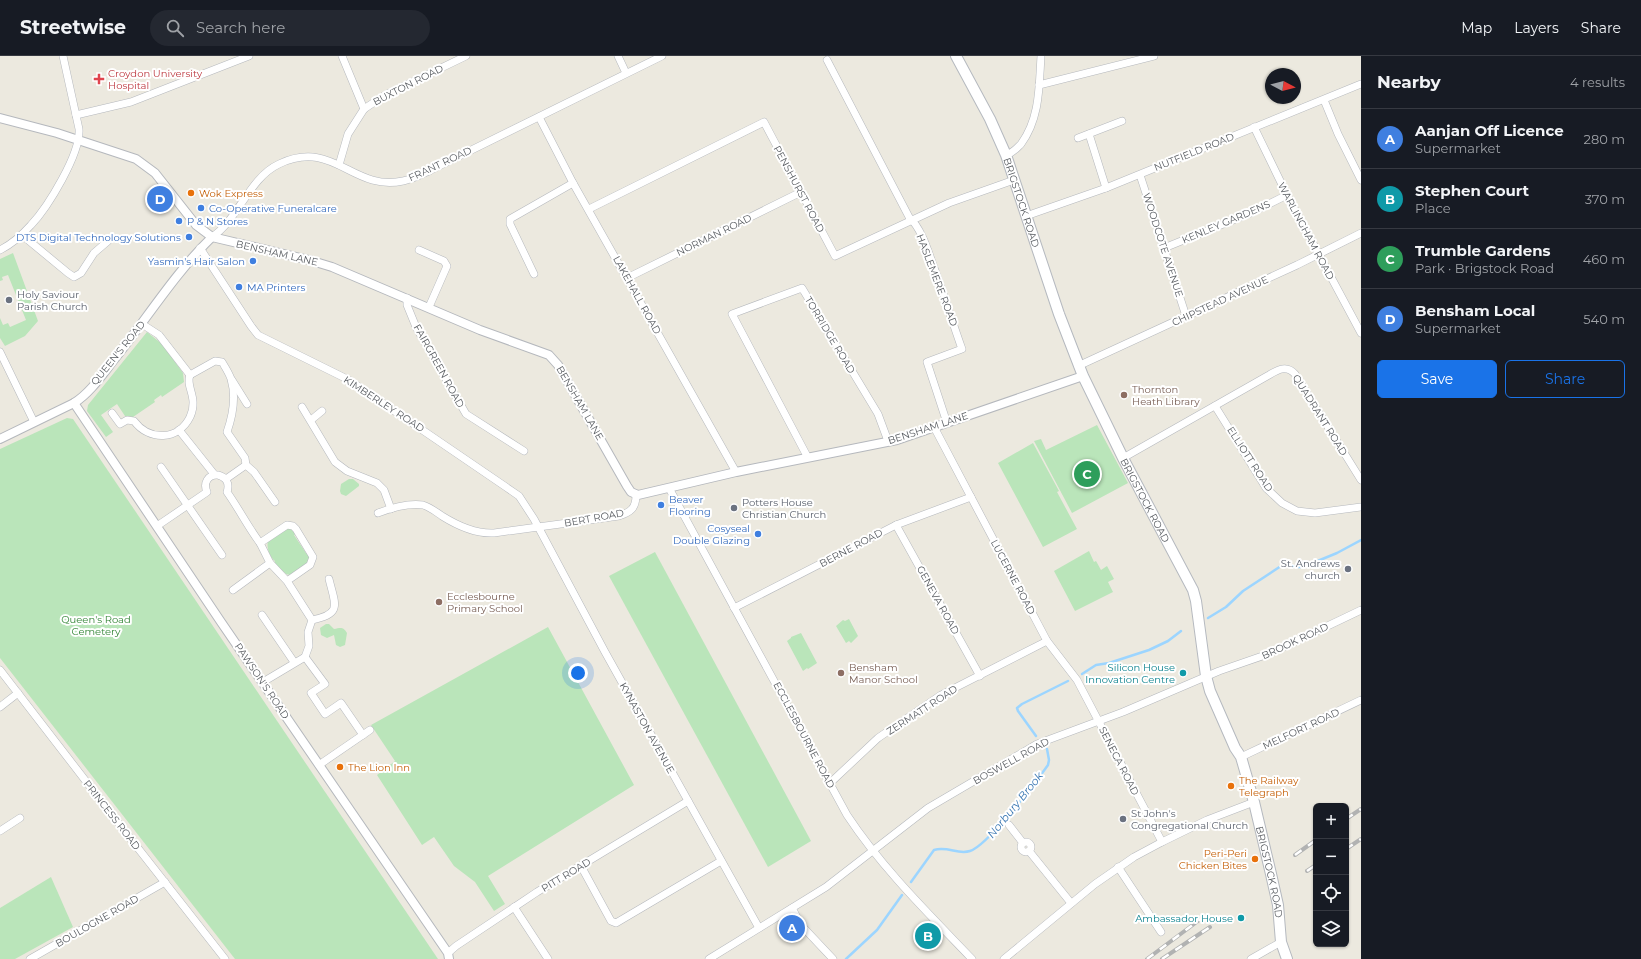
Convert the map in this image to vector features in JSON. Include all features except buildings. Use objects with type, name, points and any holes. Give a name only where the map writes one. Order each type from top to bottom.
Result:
[{"type":"main road","name":"BRIGSTOCK ROAD","points":[[956,56],[990,119],[1006,155],[1061,321],[1082,376],[1123,458],[1193,590],[1196,601],[1206,676],[1210,691],[1235,748],[1241,757],[1254,802],[1278,905],[1281,942],[1287,959]]},
{"type":"street","points":[[0,250],[22,235],[38,216],[57,188],[79,140],[79,128],[63,56]]},
{"type":"street","points":[[76,115],[132,102],[249,56]]},
{"type":"street","points":[[342,56],[364,109]]},
{"type":"street","name":"BUXTON ROAD","points":[[339,164],[348,134],[364,109],[385,95],[466,56]]},
{"type":"street","points":[[618,56],[626,73]]},
{"type":"street","name":"FRANT ROAD","points":[[212,237],[221,231],[262,176],[278,165],[294,159],[309,156],[326,159],[339,164],[357,175],[371,180],[392,182],[404,181],[431,170],[662,56]]},
{"type":"street","points":[[1006,155],[1012,154],[1017,148],[1029,131],[1034,118],[1039,85],[1041,56]]},
{"type":"street","points":[[1039,85],[1154,56]]},
{"type":"street","name":"HASLEMERE ROAD","points":[[827,60],[928,252],[962,349],[927,362],[947,423]]},
{"type":"street","name":"NUTFIELD ROAD","points":[[1026,216],[1140,175],[1361,84]]},
{"type":"street","points":[[1324,100],[1338,134],[1361,180]]},
{"type":"street","name":"LAKEHALL ROAD","points":[[539,117],[573,182],[736,472]]},
{"type":"street","name":"BENSHAM LANE","points":[[0,118],[125,154],[140,161],[160,178],[196,225],[212,237],[309,260],[407,298],[480,330],[552,358],[558,365],[627,486],[636,495],[643,495],[807,456],[888,441],[934,428],[1082,376]]},
{"type":"street","points":[[1078,138],[1122,121]]},
{"type":"street","name":"PENSHURST ROAD","points":[[589,209],[764,122],[835,256],[949,203],[1014,180]]},
{"type":"street","name":"WARLINGHAM ROAD","points":[[1254,127],[1318,255],[1361,333]]},
{"type":"street","points":[[1089,134],[1106,188]]},
{"type":"street","name":"WOODCOTE AVENUE","points":[[1140,175],[1186,316]]},
{"type":"street","points":[[534,274],[510,224],[510,219],[573,182]]},
{"type":"street","name":"NORMAN ROAD","points":[[627,278],[801,192]]},
{"type":"street","name":"KENLEY GARDENS","points":[[1164,248],[1254,212],[1287,195]]},
{"type":"street","name":"CHIPSTEAD AVENUE","points":[[1078,366],[1318,255],[1361,233]]},
{"type":"street","points":[[22,235],[68,274],[74,277],[81,273],[94,252],[108,241]]},
{"type":"street","name":"QUEEN'S ROAD","points":[[0,439],[74,403],[82,397],[100,378],[200,248],[212,237]]},
{"type":"street","name":"KIMBERLEY ROAD","points":[[200,248],[258,335],[349,380],[506,487],[521,499],[538,527]]},
{"type":"street","points":[[419,250],[444,261],[447,266],[429,307]]},
{"type":"street","name":"TORRIDGE ROAD","points":[[807,456],[732,314],[802,288],[878,414],[888,441]]},
{"type":"street","name":"FAIRGREEN ROAD","points":[[407,298],[406,305],[416,327],[466,414],[524,451]]},
{"type":"street","points":[[142,324],[159,335],[190,375]]},
{"type":"street","points":[[0,352],[34,422]]},
{"type":"street","points":[[112,413],[120,424],[127,420],[134,421],[140,429],[150,434],[165,435],[180,430],[190,417],[193,406],[193,396],[188,382],[190,375],[218,360],[222,362],[247,404]]},
{"type":"street","name":"QUADRANT ROAD","points":[[1123,458],[1280,369],[1289,369],[1295,374],[1361,480]]},
{"type":"street","points":[[231,378],[234,399],[232,418],[227,432],[245,458],[246,465],[254,472],[275,502]]},
{"type":"street","name":"PAWSON'S ROAD","points":[[74,403],[449,956]]},
{"type":"street","name":"ELLIOTT ROAD","points":[[1215,406],[1266,488],[1282,503],[1297,511],[1316,514],[1361,507]]},
{"type":"street","points":[[302,407],[335,462],[347,471],[377,482],[384,490],[392,509]]},
{"type":"street","points":[[311,420],[322,411]]},
{"type":"street","name":"LUCERNE ROAD","points":[[934,428],[1047,641],[1077,680],[1098,722]]},
{"type":"street","points":[[180,430],[214,474],[221,476],[226,480],[228,486],[227,492],[246,519],[249,528],[260,543],[270,563],[287,581],[312,620]]},
{"type":"street","points":[[226,480],[246,465]]},
{"type":"street","points":[[161,467],[222,555]]},
{"type":"street","points":[[157,526],[189,506],[207,492],[206,486],[208,479],[214,474]]},
{"type":"street","name":"ECCLESBOURNE ROAD","points":[[669,488],[829,784],[861,836],[972,959]]},
{"type":"street","name":"BERT ROAD","points":[[378,513],[411,505],[425,506],[458,525],[484,533],[608,518],[631,511],[635,506],[636,495]]},
{"type":"street","name":"BERNE ROAD","points":[[734,608],[896,525],[971,497]]},
{"type":"street","points":[[260,543],[284,526],[289,525],[296,529],[313,555],[313,559],[310,565],[287,581]]},
{"type":"street","name":"GENEVA ROAD","points":[[896,525],[980,676]]},
{"type":"street","name":"KYNASTON AVENUE","points":[[538,527],[688,802],[759,928]]},
{"type":"street","points":[[233,590],[270,563]]},
{"type":"street","points":[[312,620],[325,618],[333,612],[334,607],[329,579]]},
{"type":"street","name":"BROOK ROAD","points":[[1206,676],[1272,653],[1361,610]]},
{"type":"street","points":[[262,615],[294,662]]},
{"type":"street","points":[[263,682],[294,662],[305,657],[309,646],[308,632],[312,620]]},
{"type":"street","name":"ZERMATT ROAD","points":[[829,784],[878,738],[941,695],[1047,641]]},
{"type":"street","points":[[305,657],[325,684],[311,693],[325,714],[341,703],[363,735]]},
{"type":"street","name":"PRINCESS ROAD","points":[[0,670],[225,959]]},
{"type":"street","name":"BOSWELL ROAD","points":[[710,959],[826,887],[874,852],[928,808],[1031,748],[1047,739],[1098,722],[1206,676]]},
{"type":"street","points":[[0,707],[18,693]]},
{"type":"street","name":"MELFORT ROAD","points":[[1241,757],[1361,700]]},
{"type":"street","name":"SENECA ROAD","points":[[1098,722],[1162,842]]},
{"type":"street","points":[[319,766],[370,730]]},
{"type":"street","name":"PITT ROAD","points":[[449,956],[456,946],[514,907],[688,802]]},
{"type":"street","points":[[1004,959],[1071,903],[1118,867],[1162,842],[1218,816],[1254,802]]},
{"type":"street","points":[[0,831],[20,818]]},
{"type":"street","points":[[1009,825],[1023,843],[1021,847],[1022,850],[1026,852],[1030,851],[1071,903]]},
{"type":"street","points":[[581,866],[611,921],[616,923],[721,861]]},
{"type":"street","points":[[1118,867],[1161,932]]},
{"type":"street","name":"BOULOGNE ROAD","points":[[30,959],[164,882]]},
{"type":"street","points":[[514,907],[548,959]]},
{"type":"street","points":[[792,908],[801,925],[833,959]]},
{"type":"street","points":[[1251,959],[1281,942]]},
{"type":"green space","points":[[13,253],[38,321],[25,336],[5,346],[0,338],[0,318],[3,325],[8,323],[10,327],[26,320],[8,275],[2,277],[3,280],[0,281],[0,259]]},
{"type":"green space","points":[[147,332],[162,344],[183,373],[184,382],[162,397],[161,395],[154,400],[155,402],[133,417],[125,416],[117,404],[101,415],[113,432],[106,437],[87,411],[88,405]]},
{"type":"green space","name":"Queen's Road Cemetery","points":[[67,418],[73,419],[438,959],[235,959],[0,658],[0,449]]},
{"type":"green space","points":[[1097,425],[1128,483],[1072,513],[1034,441],[1041,439],[1046,450]]},
{"type":"green space","points":[[1033,443],[1059,491],[1057,492],[1077,529],[1043,547],[998,463]]},
{"type":"green space","points":[[349,479],[353,479],[359,484],[359,486],[346,496],[341,494],[341,484]]},
{"type":"green space","points":[[286,527],[290,528],[296,534],[294,535],[306,553],[309,554],[309,562],[290,575],[286,574],[274,563],[275,561],[270,555],[268,549],[268,541]]},
{"type":"green space","points":[[1089,551],[1094,562],[1096,561],[1101,570],[1107,566],[1114,579],[1108,582],[1113,592],[1075,611],[1054,571]]},
{"type":"green space","points":[[655,552],[811,841],[768,867],[609,576]]},
{"type":"green space","points":[[849,619],[858,636],[851,643],[849,641],[846,643],[836,626],[843,620],[845,621]]},
{"type":"green space","points":[[326,624],[329,624],[334,629],[341,628],[346,631],[345,645],[340,647],[336,645],[334,635],[327,638],[321,635],[320,628]]},
{"type":"green space","points":[[548,627],[634,785],[488,876],[505,904],[494,911],[475,882],[454,866],[434,837],[422,845],[377,775],[395,761],[371,725]]},
{"type":"green space","points":[[801,633],[817,663],[803,671],[787,641],[791,637]]},
{"type":"green space","points":[[51,877],[73,927],[15,959],[0,959],[0,908]]},
{"type":"waterway","name":"Norbury Brook","points":[[1208,618],[1226,607],[1243,591],[1284,564],[1303,567],[1337,553],[1361,540]]},
{"type":"waterway","name":"Norbury Brook","points":[[1082,674],[1096,665],[1109,663],[1149,650],[1168,641],[1181,631]]},
{"type":"waterway","name":"Norbury Brook","points":[[1036,736],[1017,708],[1068,681]]},
{"type":"waterway","name":"Norbury Brook","points":[[911,882],[934,850],[944,849],[966,852],[978,847],[988,838],[1011,812],[1048,765],[1049,760],[1047,749]]},
{"type":"waterway","name":"Norbury Brook","points":[[846,959],[877,930],[902,895]]},
{"type":"railway","points":[[1349,817],[1361,809]]},
{"type":"railway","points":[[1349,847],[1361,839]]},
{"type":"railway","points":[[1295,855],[1313,842]]},
{"type":"railway","points":[[1307,871],[1313,867]]},
{"type":"railway","points":[[1147,959],[1202,918]]},
{"type":"railway","points":[[1162,959],[1210,927]]},
{"type":"place","name":"Croydon University Hospital","points":[[99,79]]},
{"type":"place","name":"Wok Express","points":[[191,193]]},
{"type":"place","name":"Bensham Local","points":[[160,199]]},
{"type":"place","name":"Co-Operative Funeralcare","points":[[201,208]]},
{"type":"place","name":"P & N Stores","points":[[179,221]]},
{"type":"place","name":"DTS Digital Technology Solutions","points":[[189,237]]},
{"type":"place","name":"Yasmin's Hair Salon","points":[[253,261]]},
{"type":"place","name":"MA Printers","points":[[239,287]]},
{"type":"place","name":"Holy Saviour Parish Church","points":[[9,300]]},
{"type":"place","name":"Thornton Heath Library","points":[[1124,395]]},
{"type":"place","name":"Trumble Gardens","points":[[1087,474]]},
{"type":"place","name":"Beaver Flooring","points":[[661,505]]},
{"type":"place","name":"Potters House Christian Church","points":[[734,508]]},
{"type":"place","name":"Cosyseal Double Glazing","points":[[758,534]]},
{"type":"place","name":"St. Andrews church","points":[[1348,569]]},
{"type":"place","name":"Ecclesbourne Primary School","points":[[439,602]]},
{"type":"place","name":"Bensham Manor School","points":[[841,673]]},
{"type":"place","name":"Silicon House Innovation Centre","points":[[1183,673]]},
{"type":"place","name":"The Lion Inn","points":[[340,767]]},
{"type":"place","name":"The Railway Telegraph","points":[[1231,786]]},
{"type":"place","name":"St John's Congregational Church","points":[[1123,819]]},
{"type":"place","name":"Peri-Peri Chicken Bites","points":[[1255,859]]},
{"type":"place","name":"Ambassador House","points":[[1241,918]]},
{"type":"place","name":"Aanjan Off Licence","points":[[792,928]]},
{"type":"place","name":"Stephen Court","points":[[928,936]]}]
